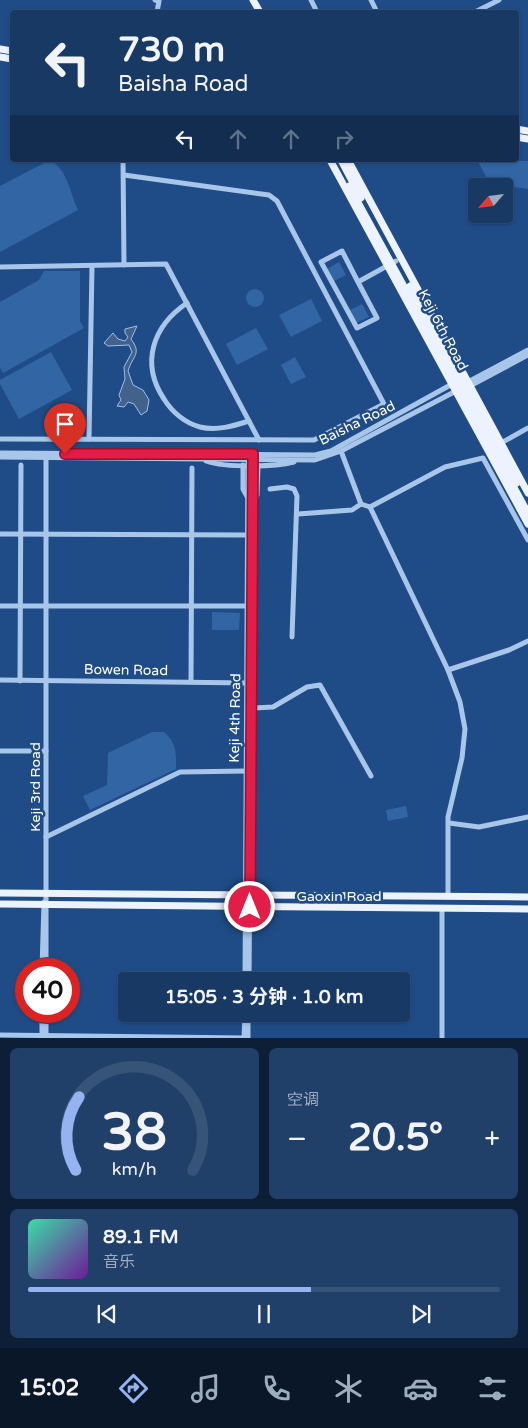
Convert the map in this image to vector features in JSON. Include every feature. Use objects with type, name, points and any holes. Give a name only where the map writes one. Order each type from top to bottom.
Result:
[{"type":"main road","points":[[331,162],[392,263],[461,386],[501,443],[528,493]]},
{"type":"main road","name":"Keji 6th Road","points":[[335,162],[528,503]]},
{"type":"main road","name":"Keji 6th Road","points":[[342,162],[392,263]]},
{"type":"main road","points":[[349,162],[528,524]]},
{"type":"main road","name":"Keji 6th Road","points":[[461,386],[528,513]]},
{"type":"main road","name":"Gaoxin Road","points":[[0,893],[528,897]]},
{"type":"main road","name":"Gaoxin Road","points":[[0,904],[528,909]]},
{"type":"street","points":[[154,0],[159,1],[158,10]]},
{"type":"street","points":[[479,10],[499,0]]},
{"type":"street","points":[[123,162],[124,266]]},
{"type":"street","points":[[0,439],[314,440],[384,404],[277,201],[268,195],[124,175]]},
{"type":"street","points":[[342,251],[358,282],[377,318],[357,328],[321,262],[342,251]]},
{"type":"street","points":[[358,282],[392,263]]},
{"type":"street","points":[[0,267],[166,264],[259,440]]},
{"type":"street","points":[[89,440],[92,266]]},
{"type":"street","points":[[187,303],[169,317],[152,348],[151,367],[161,395],[173,411],[199,427],[222,428],[249,421]]},
{"type":"street","name":"Baisha Road","points":[[0,453],[46,456],[251,461],[315,460],[341,451],[528,350]]},
{"type":"street","name":"Baisha Road","points":[[0,457],[46,456],[251,461],[315,455],[331,451],[528,355]]},
{"type":"street","points":[[501,443],[528,428]]},
{"type":"street","points":[[341,451],[361,504]]},
{"type":"street","name":"Keji 3rd Road","points":[[46,456],[46,958]]},
{"type":"street","points":[[370,507],[445,466],[483,458],[528,540]]},
{"type":"street","name":"Keji 4th Road","points":[[248,771],[252,708],[248,606],[248,499],[251,461]]},
{"type":"street","name":"Keji 4th Road","points":[[249,972],[248,771],[253,504],[251,461]]},
{"type":"street","points":[[20,681],[21,465]]},
{"type":"street","points":[[191,682],[192,468]]},
{"type":"street","points":[[270,489],[287,487],[294,489],[298,514],[292,636]]},
{"type":"street","points":[[361,504],[370,507],[448,670],[460,702],[465,729],[462,758],[449,824],[448,896]]},
{"type":"street","points":[[298,514],[352,510],[361,504]]},
{"type":"street","points":[[0,534],[248,535]]},
{"type":"street","points":[[0,606],[248,606]]},
{"type":"street","points":[[448,670],[509,650],[528,641]]},
{"type":"street","name":"Bowen Road","points":[[0,680],[250,682]]},
{"type":"street","points":[[252,708],[273,707],[307,687],[320,686],[371,776]]},
{"type":"street","points":[[0,751],[46,751]]},
{"type":"street","points":[[46,837],[180,772],[248,771]]},
{"type":"street","points":[[449,824],[479,827],[528,817]]},
{"type":"street","name":"Keji 3rd Road","points":[[43,958],[45,905]]},
{"type":"street","name":"Keji 4th Road","points":[[245,972],[248,907]]},
{"type":"street","points":[[442,908],[442,1038]]},
{"type":"street","points":[[0,1036],[246,1038],[247,1022]]},
{"type":"street","points":[[43,1023],[44,1037]]},
{"type":"street","points":[[44,1037],[45,1023]]},
{"type":"shaded area","points":[[528,161],[528,189],[513,187],[513,178],[487,178],[478,162]]},
{"type":"shaded area","points":[[46,162],[53,162],[65,176],[78,210],[0,252],[0,186]]},
{"type":"shaded area","points":[[339,262],[346,275],[334,281],[327,269]]},
{"type":"shaded area","points":[[44,271],[80,271],[80,321],[84,328],[3,373],[0,368],[0,302],[39,280]]},
{"type":"shaded area","points":[[255,289],[261,292],[264,298],[261,304],[255,307],[249,304],[246,298],[249,292]]},
{"type":"shaded area","points":[[311,299],[322,321],[291,337],[279,315]]},
{"type":"shaded area","points":[[362,304],[369,317],[356,323],[350,310]]},
{"type":"shaded area","points":[[137,326],[131,339],[136,348],[136,355],[128,371],[133,385],[143,390],[149,400],[147,411],[141,415],[134,404],[128,402],[124,407],[117,406],[121,400],[119,395],[125,379],[124,367],[132,352],[129,345],[108,346],[104,343],[113,333],[118,339],[125,341],[128,337],[125,329]]},
{"type":"shaded area","points":[[256,328],[268,349],[237,365],[226,344]]},
{"type":"shaded area","points":[[51,352],[72,390],[19,419],[0,384],[0,380]]},
{"type":"shaded area","points":[[295,357],[306,377],[291,384],[281,365]]},
{"type":"shaded area","points":[[212,612],[240,613],[239,630],[212,630]]},
{"type":"shaded area","points":[[152,732],[164,732],[174,744],[176,769],[90,810],[83,796],[107,785],[108,753]]},
{"type":"shaded area","points":[[406,806],[408,817],[388,821],[386,810]]},
{"type":"route","points":[[65,454],[253,454],[250,907]]}]
